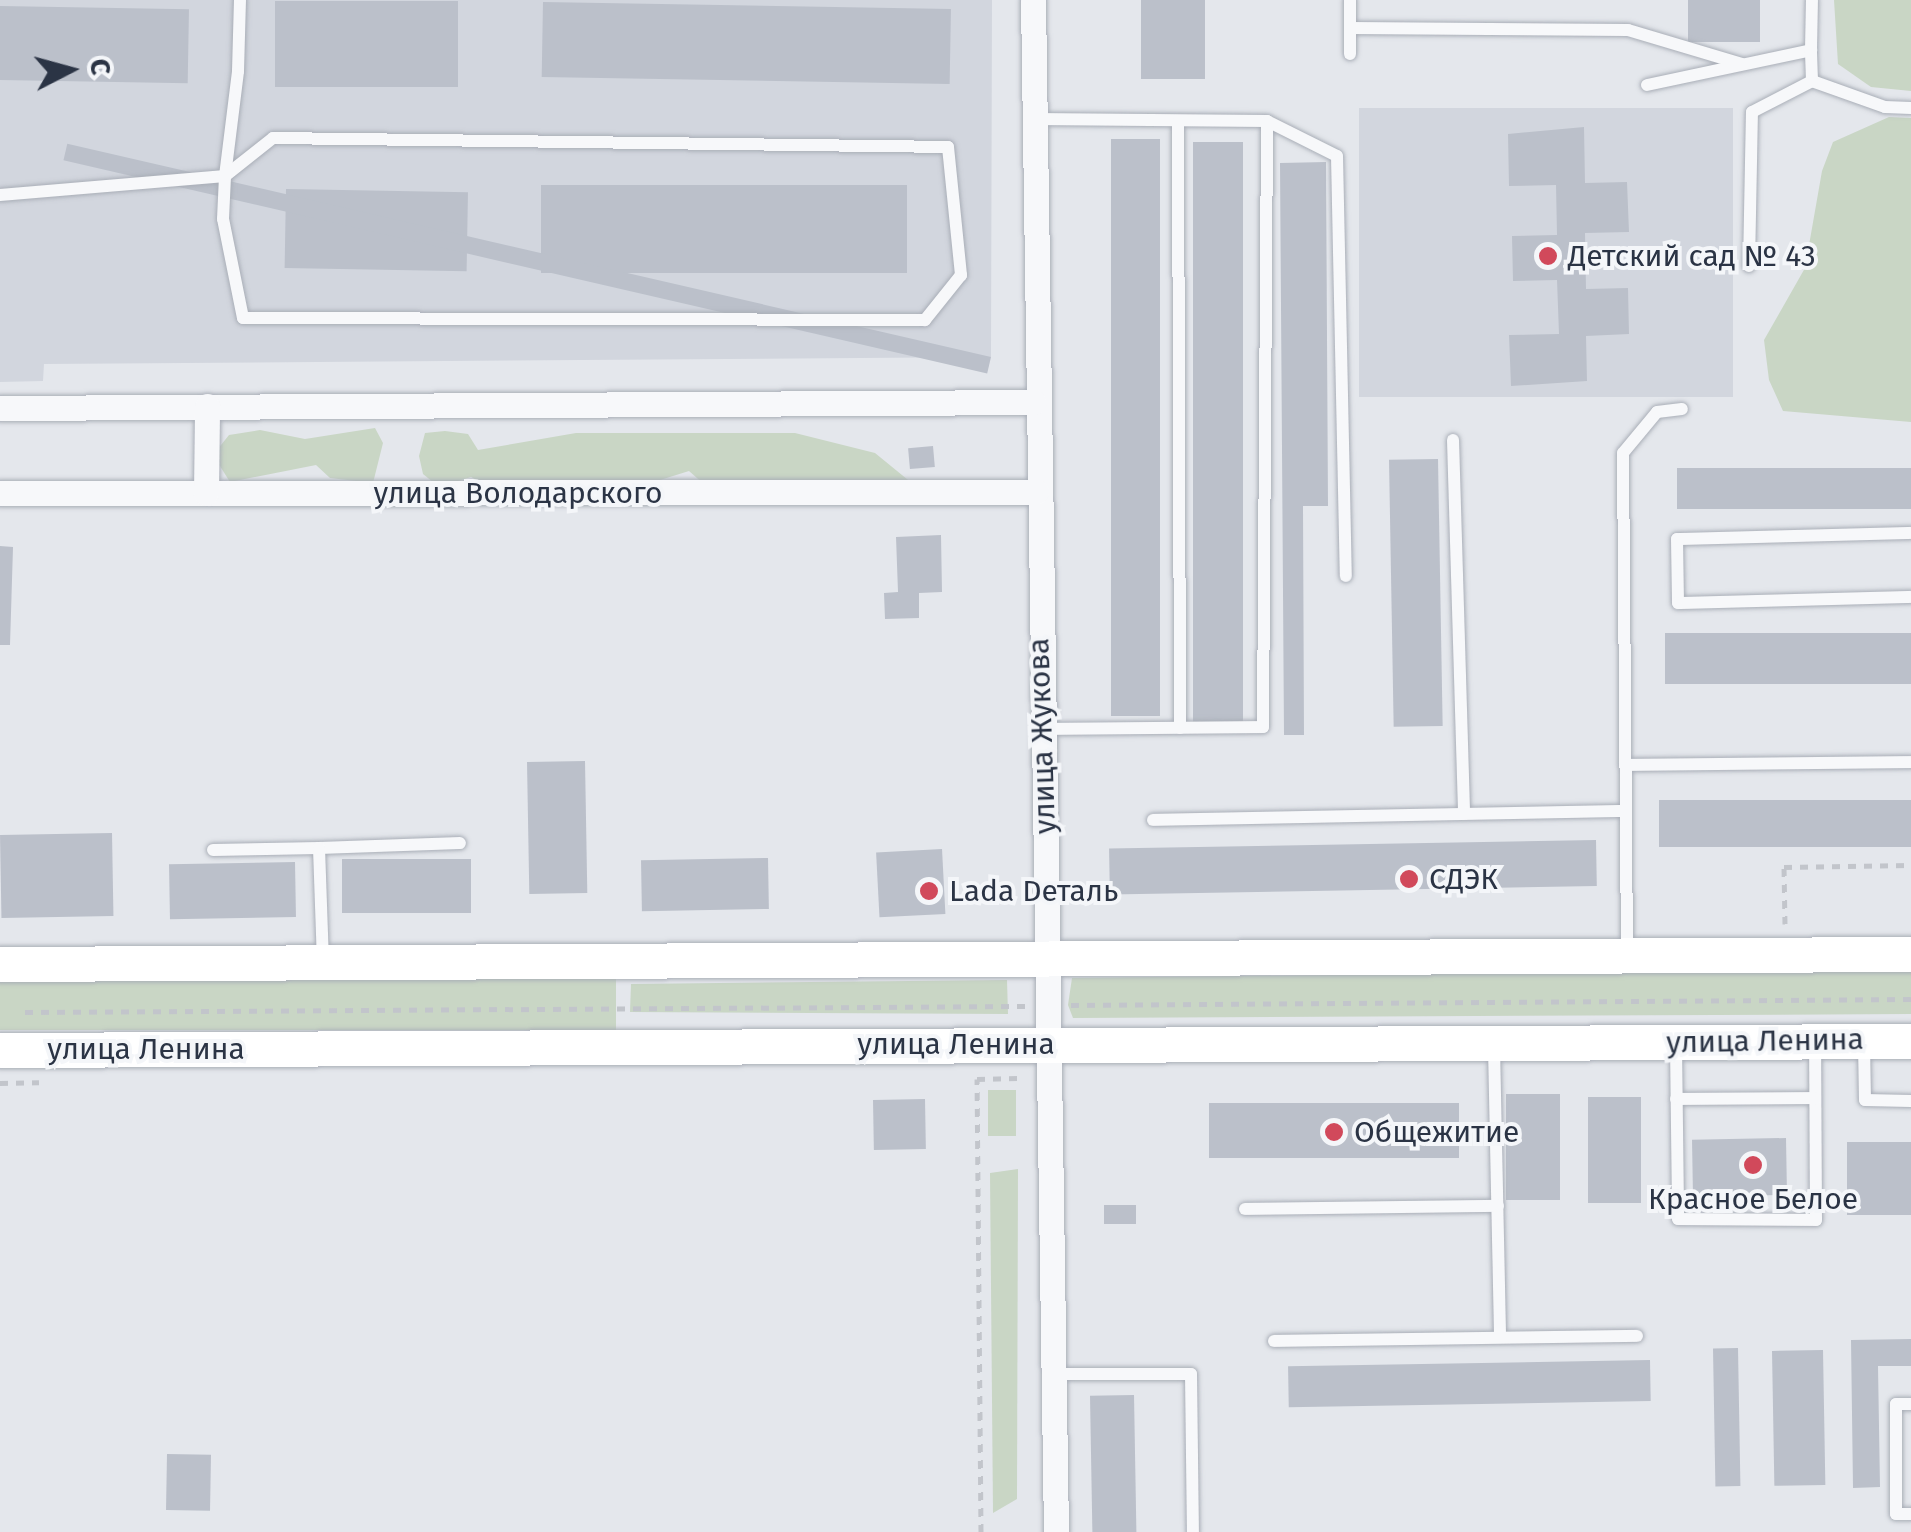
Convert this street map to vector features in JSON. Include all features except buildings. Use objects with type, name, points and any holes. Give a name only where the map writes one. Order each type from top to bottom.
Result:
[{"type":"street","name":"улица Жукова","points":[[1034,0],[1034,402],[1040,729],[1051,959],[1056,1532]]},
{"type":"street","points":[[0,408],[1034,402]]},
{"type":"street","points":[[206,493],[207,406]]},
{"type":"street","name":"улица Володарского","points":[[0,493],[1036,492]]},
{"type":"street","points":[[0,964],[1911,954]]},
{"type":"street","name":"улица Ленина","points":[[0,1050],[1911,1040]]},
{"type":"lane","points":[[0,195],[225,176],[273,138],[948,147],[961,275],[925,320],[243,318],[223,219],[225,176],[240,0]]},
{"type":"lane","points":[[1350,0],[1350,54]]},
{"type":"lane","points":[[1812,0],[1812,80]]},
{"type":"lane","points":[[1350,28],[1628,30],[1742,64]]},
{"type":"lane","points":[[1647,85],[1812,50]]},
{"type":"lane","points":[[1748,266],[1752,112],[1812,80],[1885,108],[1911,108]]},
{"type":"lane","points":[[1034,119],[1267,121],[1337,156],[1346,576]]},
{"type":"lane","points":[[1040,729],[1263,727],[1267,121]]},
{"type":"lane","points":[[1178,123],[1180,728]]},
{"type":"lane","points":[[1626,956],[1623,454],[1657,412],[1682,409]]},
{"type":"lane","points":[[1453,440],[1464,814]]},
{"type":"lane","points":[[1911,533],[1677,540],[1678,603],[1911,597]]},
{"type":"lane","points":[[1625,765],[1911,762]]},
{"type":"lane","points":[[1152,820],[1626,812]]},
{"type":"lane","points":[[214,850],[460,843]]},
{"type":"lane","points":[[318,848],[323,962]]},
{"type":"lane","points":[[1676,1042],[1678,1219],[1816,1220],[1815,1040]]},
{"type":"lane","points":[[1864,1040],[1866,1100],[1911,1100]]},
{"type":"lane","points":[[1494,1044],[1500,1337]]},
{"type":"lane","points":[[1676,1099],[1815,1098]]},
{"type":"lane","points":[[1245,1209],[1498,1206]]},
{"type":"lane","points":[[1274,1341],[1637,1336]]},
{"type":"lane","points":[[1057,1374],[1191,1374],[1193,1532]]},
{"type":"lane","points":[[1911,1404],[1896,1404],[1896,1514],[1911,1514]]},
{"type":"path","points":[[1785,924],[1784,867],[1911,865]]},
{"type":"path","points":[[1068,1005],[1911,999]]},
{"type":"path","points":[[25,1012],[1025,1006]]},
{"type":"path","points":[[977,1079],[981,1532]]},
{"type":"shaded area","points":[[0,0],[992,0],[991,357],[44,364],[43,381],[0,382]]},
{"type":"shaded area","name":"Детский сад № 43","points":[[1359,108],[1733,108],[1733,397],[1359,397]]},
{"type":"green space","points":[[1834,0],[1911,0],[1911,91],[1871,87],[1838,64]]},
{"type":"green space","points":[[1889,117],[1911,118],[1911,422],[1783,411],[1769,380],[1764,340],[1805,268],[1822,171],[1833,142]]},
{"type":"green space","points":[[375,428],[383,443],[373,483],[330,478],[316,465],[230,482],[213,455],[229,435],[260,430],[305,439]]},
{"type":"green space","points":[[425,433],[468,434],[478,450],[576,433],[795,433],[875,453],[913,484],[705,485],[689,471],[641,486],[488,486],[471,477],[439,487],[423,474],[419,456]]},
{"type":"green space","points":[[1911,968],[1911,1014],[1073,1018],[1068,1005],[1072,978]]},
{"type":"green space","points":[[0,974],[616,974],[616,1030],[0,1030]]},
{"type":"green space","points":[[1007,980],[1008,1014],[630,1012],[631,984]]},
{"type":"green space","points":[[988,1090],[1016,1090],[1016,1136],[988,1136]]},
{"type":"green space","points":[[1018,1169],[1017,1499],[993,1513],[990,1173]]},
{"type":"place","name":"Детский сад № 43","points":[[1548,256]]},
{"type":"place","name":"СДЭК","points":[[1409,879]]},
{"type":"place","name":"Lada Dеталь","points":[[929,891]]},
{"type":"place","name":"Общежитие","points":[[1334,1132]]},
{"type":"place","name":"Красное Белое","points":[[1753,1165]]}]
